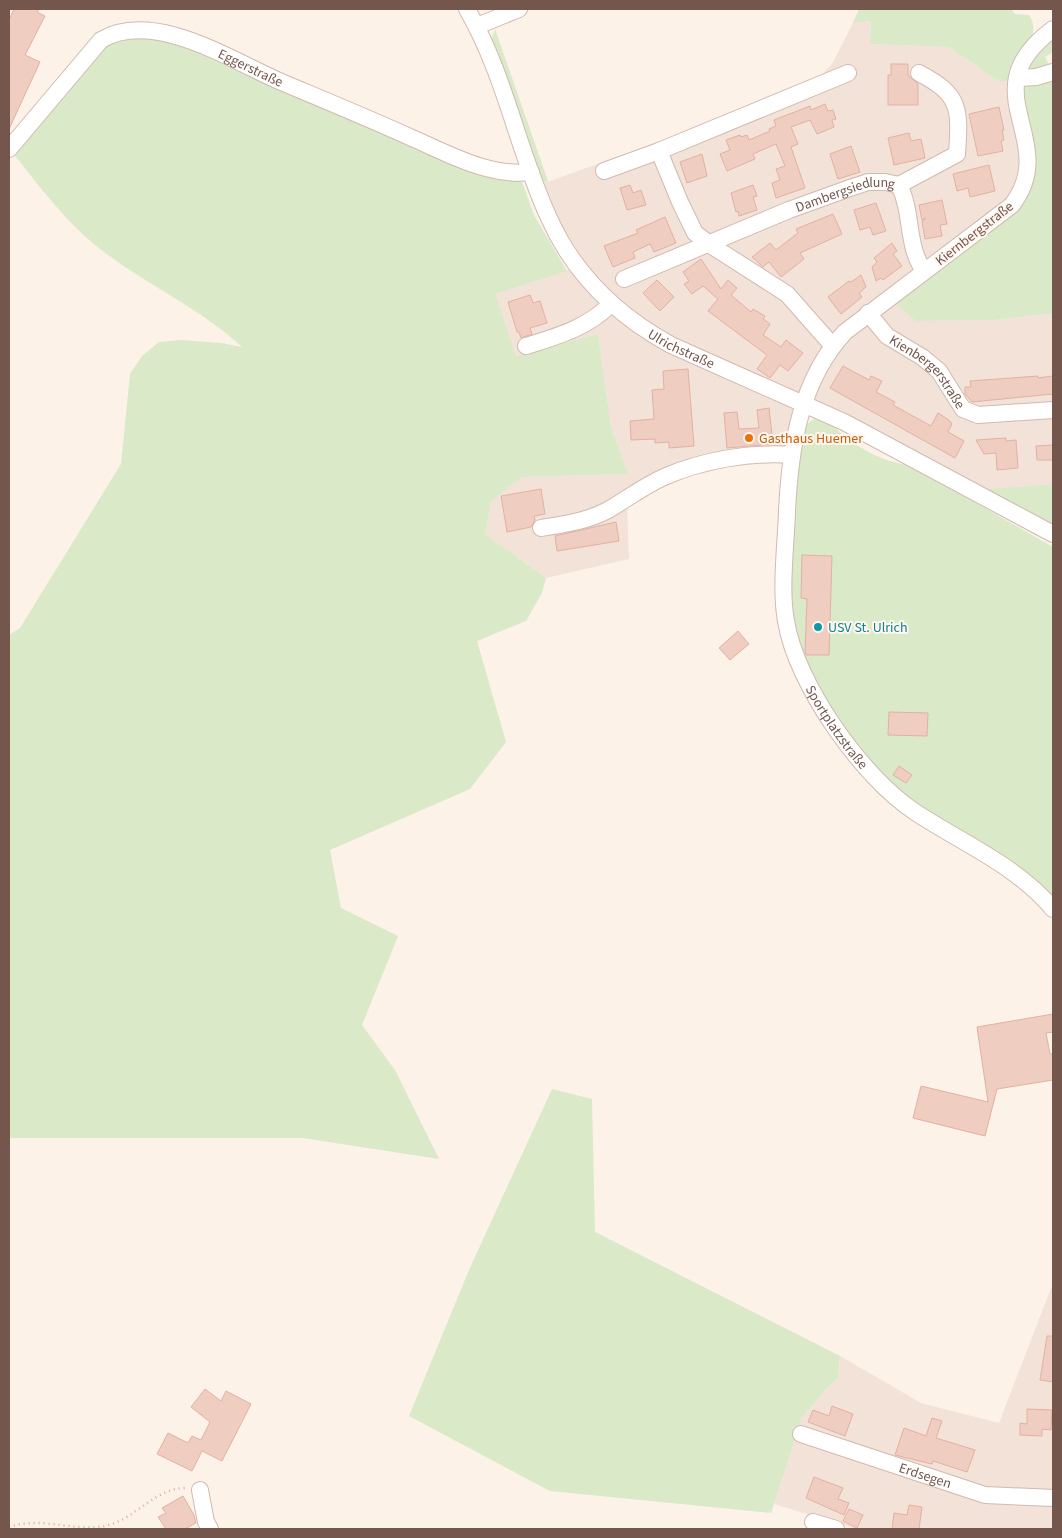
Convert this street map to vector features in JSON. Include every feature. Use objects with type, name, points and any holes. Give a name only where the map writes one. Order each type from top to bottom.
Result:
[{"type":"street","name":"Ulrichstraße","points":[[467,9],[477,26],[505,91],[540,198],[560,240],[574,262],[611,304],[646,331],[671,345],[804,403],[1053,534]]},
{"type":"street","points":[[477,26],[518,9]]},
{"type":"street","name":"Kiernbergstraße","points":[[804,403],[816,372],[832,345],[868,313],[1012,205],[1029,186],[1034,174],[1037,152],[1022,101],[1019,78],[1026,56],[1034,45],[1053,29]]},
{"type":"street","name":"Eggerstraße","points":[[9,149],[101,40],[112,34],[137,30],[188,40],[212,49],[277,80],[458,158],[511,173],[531,172]]},
{"type":"street","points":[[1019,78],[1036,77],[1053,72]]},
{"type":"street","points":[[604,171],[659,151],[848,73]]},
{"type":"street","points":[[899,185],[957,154],[957,114],[954,100],[947,91],[918,73]]},
{"type":"street","points":[[659,151],[691,226],[708,243],[787,294],[832,345]]},
{"type":"street","name":"Dambergsiedlung","points":[[624,279],[708,243],[868,182],[885,182],[899,185],[904,195],[916,256],[924,271]]},
{"type":"street","points":[[526,346],[580,328],[590,323],[611,304]]},
{"type":"street","name":"Kienbergerstraße","points":[[868,313],[888,336],[922,357],[939,371],[963,409],[969,413],[978,415],[1053,410]]},
{"type":"street","name":"Sportplatzstraße","points":[[804,403],[792,455],[788,496],[785,618],[794,654],[817,700],[856,753],[895,796],[913,811],[1017,876],[1037,891],[1053,910]]},
{"type":"street","points":[[542,528],[591,517],[607,510],[642,488],[682,470],[718,460],[746,456],[792,455]]},
{"type":"street","name":"Erdsegen","points":[[801,1434],[985,1495],[1053,1498]]},
{"type":"street","points":[[200,1490],[206,1522],[210,1529]]},
{"type":"street","points":[[813,1522],[836,1529]]},
{"type":"path","points":[[9,1527],[31,1522],[100,1527],[112,1524],[130,1515],[173,1488],[200,1490]]},
{"type":"shaded area","points":[[871,21],[870,44],[949,47],[998,81],[1009,81],[1028,173],[916,321],[995,320],[1053,313],[1053,484],[987,489],[802,394],[784,464],[776,462],[730,465],[681,476],[627,501],[629,559],[546,578],[485,534],[491,501],[522,477],[628,474],[611,427],[598,334],[516,356],[494,294],[586,264],[560,223],[542,184],[653,144],[821,75],[832,64],[853,23]]},
{"type":"shaded area","points":[[1053,1283],[1053,1529],[856,1529],[774,1504],[802,1418],[838,1378],[840,1356],[921,1403],[999,1423]]},
{"type":"green space","points":[[859,9],[1011,9],[1015,14],[1029,15],[1033,23],[1033,31],[1028,49],[1009,81],[998,81],[949,47],[870,44],[871,21],[853,23]]},
{"type":"green space","points":[[495,29],[548,181],[542,184],[491,41]]},
{"type":"green space","points":[[125,36],[167,41],[204,51],[522,182],[534,215],[567,271],[495,294],[516,356],[598,334],[611,427],[628,474],[522,477],[491,501],[485,534],[546,578],[542,593],[526,621],[477,641],[506,742],[470,789],[330,850],[341,908],[398,936],[362,1025],[395,1070],[439,1159],[303,1138],[9,1138],[9,635],[20,628],[121,464],[130,374],[142,356],[159,342],[180,340],[221,343],[242,347],[207,319],[113,259],[83,235],[41,189],[12,152],[93,53]]},
{"type":"green space","points":[[1053,38],[1053,52],[1045,57],[1053,72],[1053,313],[995,320],[916,321],[893,301],[1012,212],[1026,189],[1032,168],[1033,149],[1024,98],[1025,80],[1034,57]]},
{"type":"green space","points":[[814,419],[826,421],[853,443],[875,455],[896,463],[912,466],[1053,547],[1053,902],[896,790],[827,709],[797,644],[791,586],[793,485],[804,426]]},
{"type":"green space","points":[[1053,484],[1053,526],[987,489]]},
{"type":"green space","points":[[552,1089],[592,1099],[595,1232],[840,1356],[838,1378],[802,1418],[771,1513],[550,1491],[409,1416],[469,1270]]},
{"type":"building","points":[[14,9],[39,9],[37,12],[45,16],[25,55],[40,62],[9,129],[9,20]]},
{"type":"building","points":[[891,64],[908,64],[908,75],[918,84],[918,105],[888,105],[888,75],[891,75]]},
{"type":"building","points":[[825,104],[828,111],[833,110],[836,119],[832,120],[834,127],[817,134],[810,120],[791,127],[798,144],[791,147],[805,188],[776,198],[772,183],[780,180],[776,169],[785,166],[776,144],[753,154],[755,159],[727,171],[720,154],[730,150],[726,140],[740,135],[741,137],[747,135],[749,140],[770,131],[769,129],[776,126],[774,120],[810,106],[811,110]]},
{"type":"building","points":[[999,107],[1004,130],[1002,130],[1004,140],[1001,141],[1003,151],[978,156],[969,114]]},
{"type":"building","points":[[909,133],[911,141],[921,139],[925,158],[894,165],[888,138]]},
{"type":"building","points":[[851,146],[860,172],[838,179],[830,154]]},
{"type":"building","points":[[702,154],[707,176],[687,183],[680,162]]},
{"type":"building","points":[[989,165],[995,191],[970,197],[968,188],[957,191],[953,174]]},
{"type":"building","points":[[630,185],[633,193],[641,190],[646,205],[627,210],[620,188]]},
{"type":"building","points":[[753,185],[757,196],[753,197],[757,210],[739,216],[738,211],[736,212],[731,193]]},
{"type":"building","points":[[942,200],[947,224],[940,225],[942,236],[925,239],[922,221],[926,218],[922,220],[919,205]]},
{"type":"building","points":[[876,203],[886,231],[873,235],[870,227],[860,230],[854,210]]},
{"type":"building","points":[[833,214],[842,234],[800,253],[804,259],[781,277],[769,262],[763,267],[752,257],[770,243],[776,250],[798,233],[796,229]]},
{"type":"building","points":[[665,217],[676,243],[654,252],[650,244],[633,252],[635,258],[613,267],[604,246],[638,233],[636,230]]},
{"type":"building","points":[[892,243],[897,251],[893,254],[902,266],[883,280],[881,278],[876,281],[872,267],[877,262],[874,258]]},
{"type":"building","points":[[701,259],[721,289],[728,280],[737,288],[731,295],[751,312],[753,309],[765,316],[763,319],[770,324],[763,335],[781,347],[786,340],[803,353],[788,371],[780,365],[770,378],[757,369],[767,355],[708,311],[718,299],[703,286],[692,294],[684,284],[689,281],[683,272]]},
{"type":"building","points":[[861,275],[866,287],[859,293],[862,297],[841,314],[828,297],[849,281],[851,282]]},
{"type":"building","points":[[657,280],[674,297],[660,311],[643,293]]},
{"type":"building","points":[[530,295],[533,303],[540,301],[547,323],[530,328],[532,334],[521,338],[519,332],[517,332],[508,302]]},
{"type":"building","points":[[843,366],[869,380],[871,376],[882,381],[876,392],[895,402],[893,405],[931,426],[938,413],[949,420],[952,424],[948,432],[964,441],[955,458],[830,388]]},
{"type":"building","points":[[688,369],[694,446],[669,448],[669,442],[655,443],[655,439],[631,440],[630,421],[654,419],[652,390],[664,389],[663,371]]},
{"type":"building","points":[[1038,376],[1038,378],[1053,376],[1053,394],[972,402],[965,394],[965,387],[971,387],[970,381]]},
{"type":"building","name":"Gasthaus Huemer","points":[[769,408],[773,444],[727,448],[724,413],[737,412],[739,429],[759,428],[757,410]]},
{"type":"building","points":[[1006,438],[1006,441],[1016,440],[1018,468],[997,470],[996,453],[984,454],[976,440]]},
{"type":"building","points":[[1053,445],[1053,460],[1037,460],[1036,446]]},
{"type":"building","points":[[541,489],[545,514],[534,516],[535,520],[531,527],[507,532],[501,496]]},
{"type":"building","points":[[616,522],[619,541],[557,551],[555,536]]},
{"type":"building","name":"USV St. Ulrich","points":[[802,555],[832,556],[829,655],[806,655],[807,599],[801,598]]},
{"type":"building","points":[[738,631],[749,644],[730,660],[719,648]]},
{"type":"building","points":[[889,712],[928,713],[927,736],[888,735]]},
{"type":"building","points":[[899,766],[912,775],[906,783],[893,775]]},
{"type":"building","points":[[1053,1014],[1053,1032],[1046,1033],[1050,1054],[1053,1054],[1053,1080],[997,1089],[985,1136],[913,1118],[921,1086],[988,1102],[977,1027]]},
{"type":"building","points":[[1047,1336],[1053,1336],[1053,1382],[1040,1380]]},
{"type":"building","points":[[205,1389],[221,1401],[226,1391],[251,1404],[222,1461],[202,1451],[192,1471],[157,1454],[168,1433],[188,1443],[192,1436],[201,1440],[210,1422],[191,1407]]},
{"type":"building","points":[[832,1406],[853,1414],[845,1436],[808,1422],[813,1410],[829,1416]]},
{"type":"building","points":[[1027,1409],[1052,1410],[1051,1430],[1042,1429],[1042,1436],[1020,1435],[1020,1423],[1027,1424]]},
{"type":"building","points":[[932,1418],[942,1421],[936,1438],[975,1450],[967,1472],[933,1461],[932,1464],[895,1455],[904,1428],[926,1436]]},
{"type":"building","points":[[814,1477],[843,1488],[838,1499],[849,1503],[844,1515],[806,1498]]},
{"type":"building","points":[[183,1496],[194,1515],[196,1523],[185,1529],[166,1529],[158,1517],[166,1513],[162,1508]]},
{"type":"building","points":[[909,1505],[922,1507],[919,1529],[892,1529],[894,1513],[907,1515]]},
{"type":"building","points":[[849,1509],[863,1515],[857,1528],[843,1521]]},
{"type":"place","name":"Gasthaus Huemer","points":[[749,438]]},
{"type":"place","name":"USV St. Ulrich","points":[[818,627]]}]
